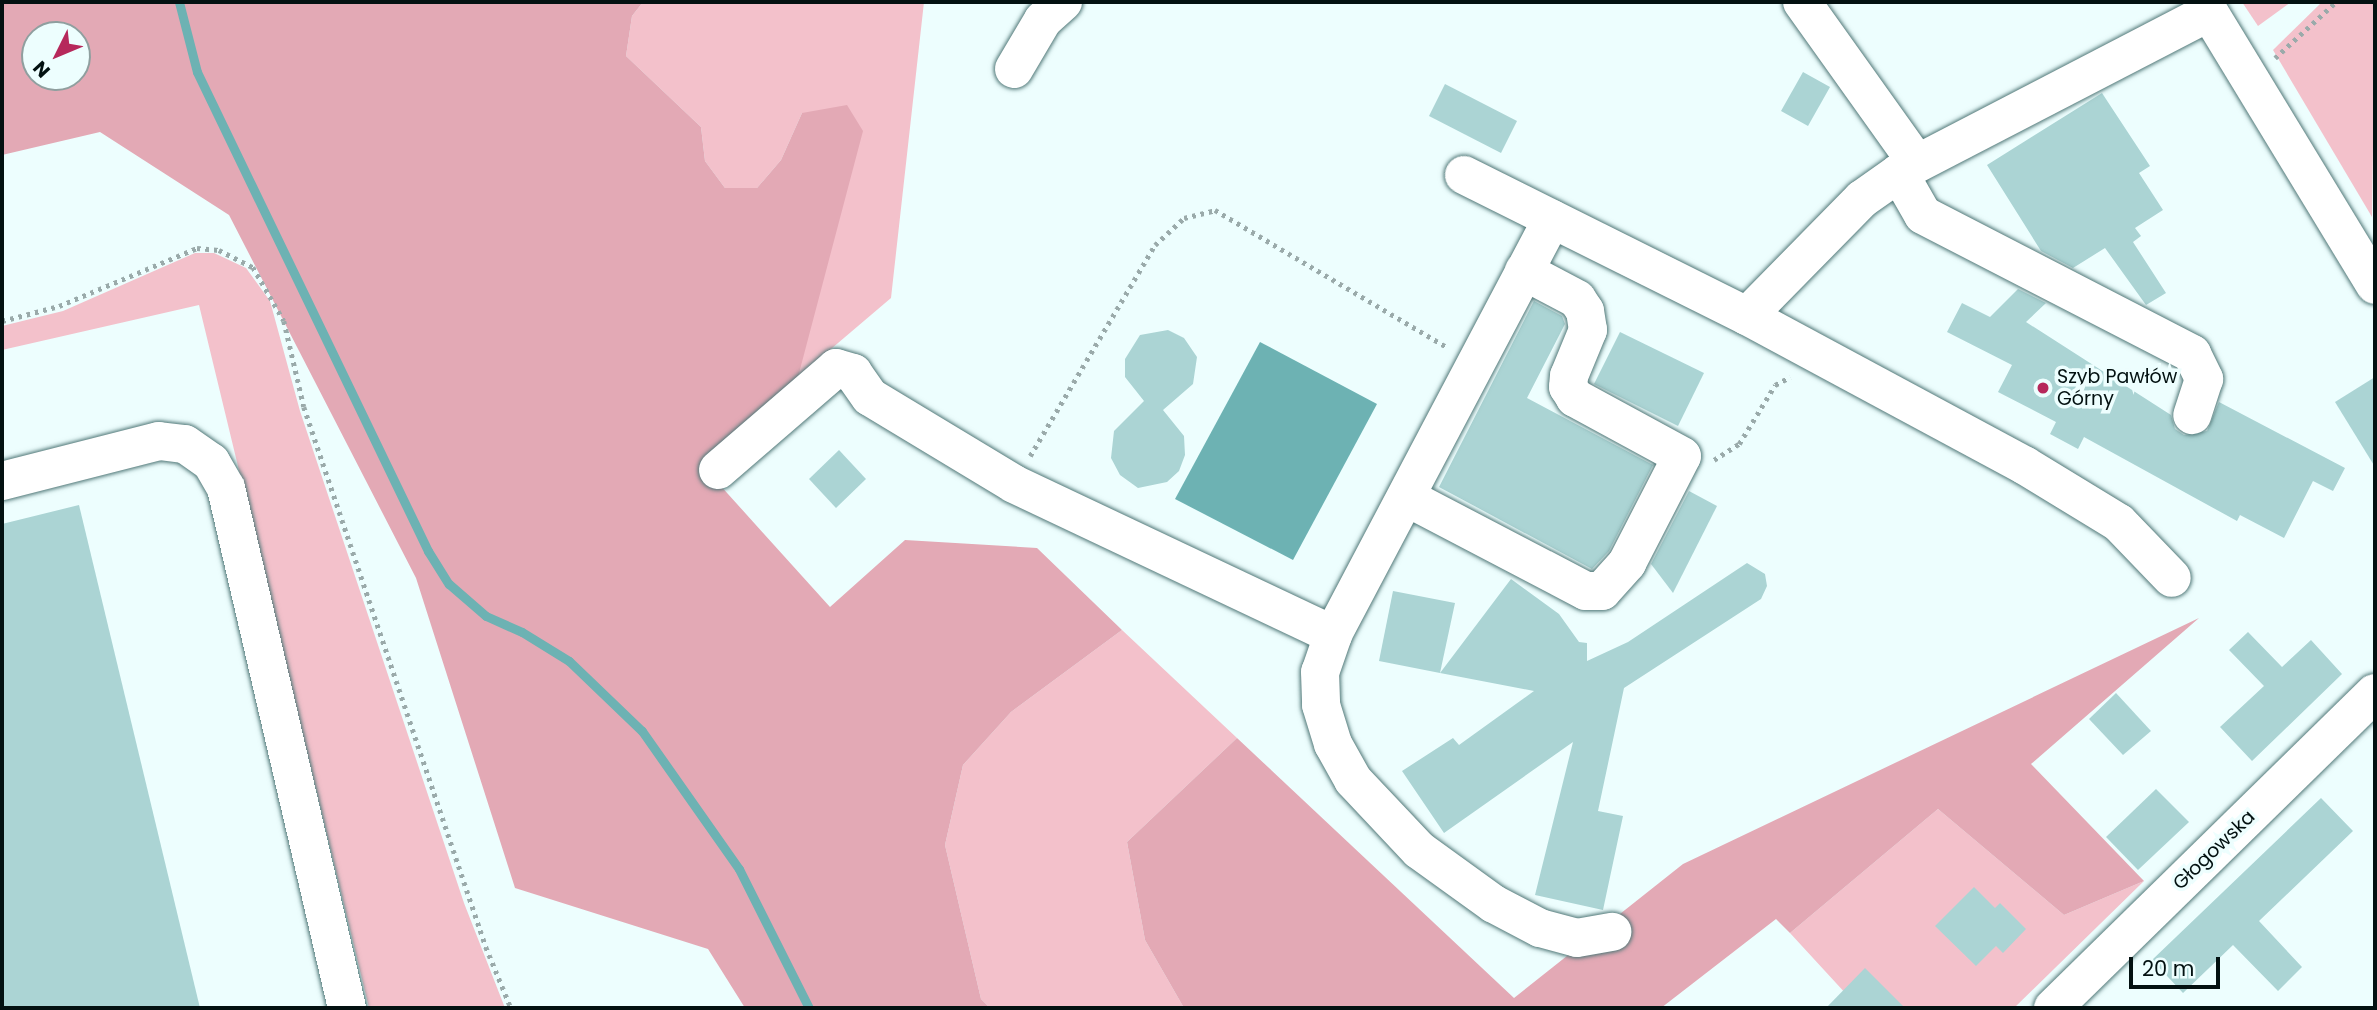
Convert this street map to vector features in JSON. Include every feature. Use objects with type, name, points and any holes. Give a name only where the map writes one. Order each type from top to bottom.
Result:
[{"type":"street","points":[[1014,69],[1043,20],[1062,2]]},
{"type":"street","points":[[1802,2],[1908,168],[1923,215],[2192,354],[2204,379],[2192,415]]},
{"type":"street","points":[[1747,316],[1862,199],[1908,168],[2206,7],[2375,285]]},
{"type":"street","points":[[1464,175],[1747,316],[2076,494],[2119,523],[2172,578]]},
{"type":"street","points":[[1552,219],[1333,635],[1320,672],[1321,705],[1333,744],[1353,780],[1383,815],[1419,850],[1493,904],[1541,928],[1577,937],[1612,932]]},
{"type":"street","points":[[1406,497],[1586,591],[1602,591],[1627,564],[1682,456],[1575,398],[1568,387],[1569,376],[1588,330],[1585,311],[1577,299],[1524,271]]},
{"type":"street","points":[[718,470],[836,368],[853,373],[870,397],[1014,484],[1333,635]]},
{"type":"street","points":[[2,481],[159,441],[185,444],[211,462],[226,488],[347,1008]]},
{"type":"street","name":"Głogowska","points":[[2053,1008],[2375,692]]},
{"type":"path","points":[[2248,76],[2266,66],[2336,2]]},
{"type":"path","points":[[1014,484],[1155,245],[1184,218],[1215,210],[1475,364]]},
{"type":"path","points":[[2,321],[59,306],[197,248],[219,250],[253,267],[284,321],[308,420],[481,935],[511,1008]]},
{"type":"path","points":[[1682,456],[1698,462],[1726,455],[1751,430],[1775,385],[1795,374]]},
{"type":"shaded area","points":[[2,2],[643,2],[632,16],[626,56],[701,127],[705,161],[725,188],[757,188],[781,160],[802,113],[847,105],[863,131],[798,377],[700,463],[830,607],[905,540],[1037,548],[1122,630],[1011,712],[963,765],[945,845],[981,999],[990,1008],[745,1008],[708,949],[515,888],[416,578],[229,215],[100,132],[2,155]]},
{"type":"shaded area","points":[[643,2],[924,2],[891,298],[798,377],[802,113],[781,160],[757,188],[725,188],[705,161],[701,127],[626,56],[632,16]]},
{"type":"shaded area","points":[[2242,2],[2291,2],[2258,26]]},
{"type":"shaded area","points":[[2322,2],[2375,2],[2372,217],[2273,50]]},
{"type":"shaded area","points":[[195,253],[214,253],[246,268],[270,301],[300,411],[464,903],[505,1008],[369,1008],[199,305],[2,350],[2,326],[63,311]]},
{"type":"shaded area","points":[[2199,618],[2031,764],[2144,881],[2064,915],[1938,809],[1790,933],[1776,919],[1661,1008],[1184,1008],[1145,940],[1127,842],[1237,738],[1514,998],[1683,864]]},
{"type":"shaded area","points":[[1122,630],[1237,738],[1127,842],[1145,940],[1184,1008],[990,1008],[981,999],[945,845],[963,765],[1011,712]]},
{"type":"shaded area","points":[[1938,809],[2064,915],[2144,881],[2014,1008],[1859,1008],[1790,933]]},
{"type":"water","points":[[1260,342],[1377,404],[1293,560],[1175,499]]},
{"type":"building","points":[[1803,72],[1830,87],[1808,126],[1781,111]]},
{"type":"building","points":[[1445,84],[1517,121],[1501,153],[1429,116]]},
{"type":"building","points":[[2102,93],[2150,166],[2139,173],[2163,210],[2135,228],[2141,236],[2133,242],[2166,293],[2146,305],[2105,248],[2073,268],[2041,251],[1987,165]]},
{"type":"building","points":[[2018,289],[2046,303],[2026,322],[2171,415],[2175,429],[2184,435],[2207,431],[2219,402],[2345,468],[2333,491],[2313,481],[2284,538],[2240,515],[2237,521],[2084,437],[2078,449],[2050,434],[2056,422],[1998,392],[2012,365],[1947,332],[1962,303],[1990,317]]},
{"type":"building","points":[[1534,301],[1562,316],[1565,324],[1527,398],[1653,465],[1609,551],[1592,569],[1439,487]]},
{"type":"building","points":[[1168,330],[1184,338],[1197,357],[1193,384],[1163,410],[1184,436],[1185,455],[1179,471],[1167,482],[1138,488],[1120,475],[1111,458],[1114,431],[1144,401],[1125,377],[1125,359],[1140,335]]},
{"type":"building","points":[[1620,332],[1704,373],[1678,426],[1594,384]]},
{"type":"building","points":[[2375,377],[2375,467],[2335,402]]},
{"type":"building","points":[[839,450],[866,479],[836,508],[809,479]]},
{"type":"building","points":[[1689,491],[1717,506],[1673,593],[1651,564]]},
{"type":"building","points":[[79,505],[200,1008],[2,1008],[2,524]]},
{"type":"building","points":[[1747,563],[1765,574],[1767,586],[1761,599],[1624,688],[1598,811],[1623,816],[1603,910],[1535,895],[1573,742],[1444,833],[1402,771],[1453,738],[1459,745],[1534,691],[1440,673],[1511,579],[1559,614],[1579,642],[1587,643],[1587,661],[1628,642]]},
{"type":"building","points":[[1393,591],[1455,603],[1440,673],[1379,661]]},
{"type":"building","points":[[2248,632],[2282,667],[2311,640],[2342,674],[2252,761],[2220,727],[2264,686],[2229,650]]},
{"type":"building","points":[[2116,693],[2151,731],[2123,755],[2089,719]]},
{"type":"building","points":[[2156,789],[2189,822],[2138,870],[2106,837]]},
{"type":"building","points":[[2321,798],[2353,831],[2259,921],[2302,967],[2278,991],[2233,945],[2183,993],[2152,960]]},
{"type":"building","points":[[1974,887],[1995,908],[2000,903],[2026,929],[2003,953],[1996,946],[1976,966],[1935,926]]},
{"type":"building","points":[[1865,968],[1905,1008],[1826,1008]]},
{"type":"waterway","points":[[179,2],[197,72],[428,551],[449,584],[486,616],[522,632],[569,661],[642,731],[739,869],[809,1008]]},
{"type":"place","name":"Szyb Pawłów Górny","points":[[2043,388]]}]
